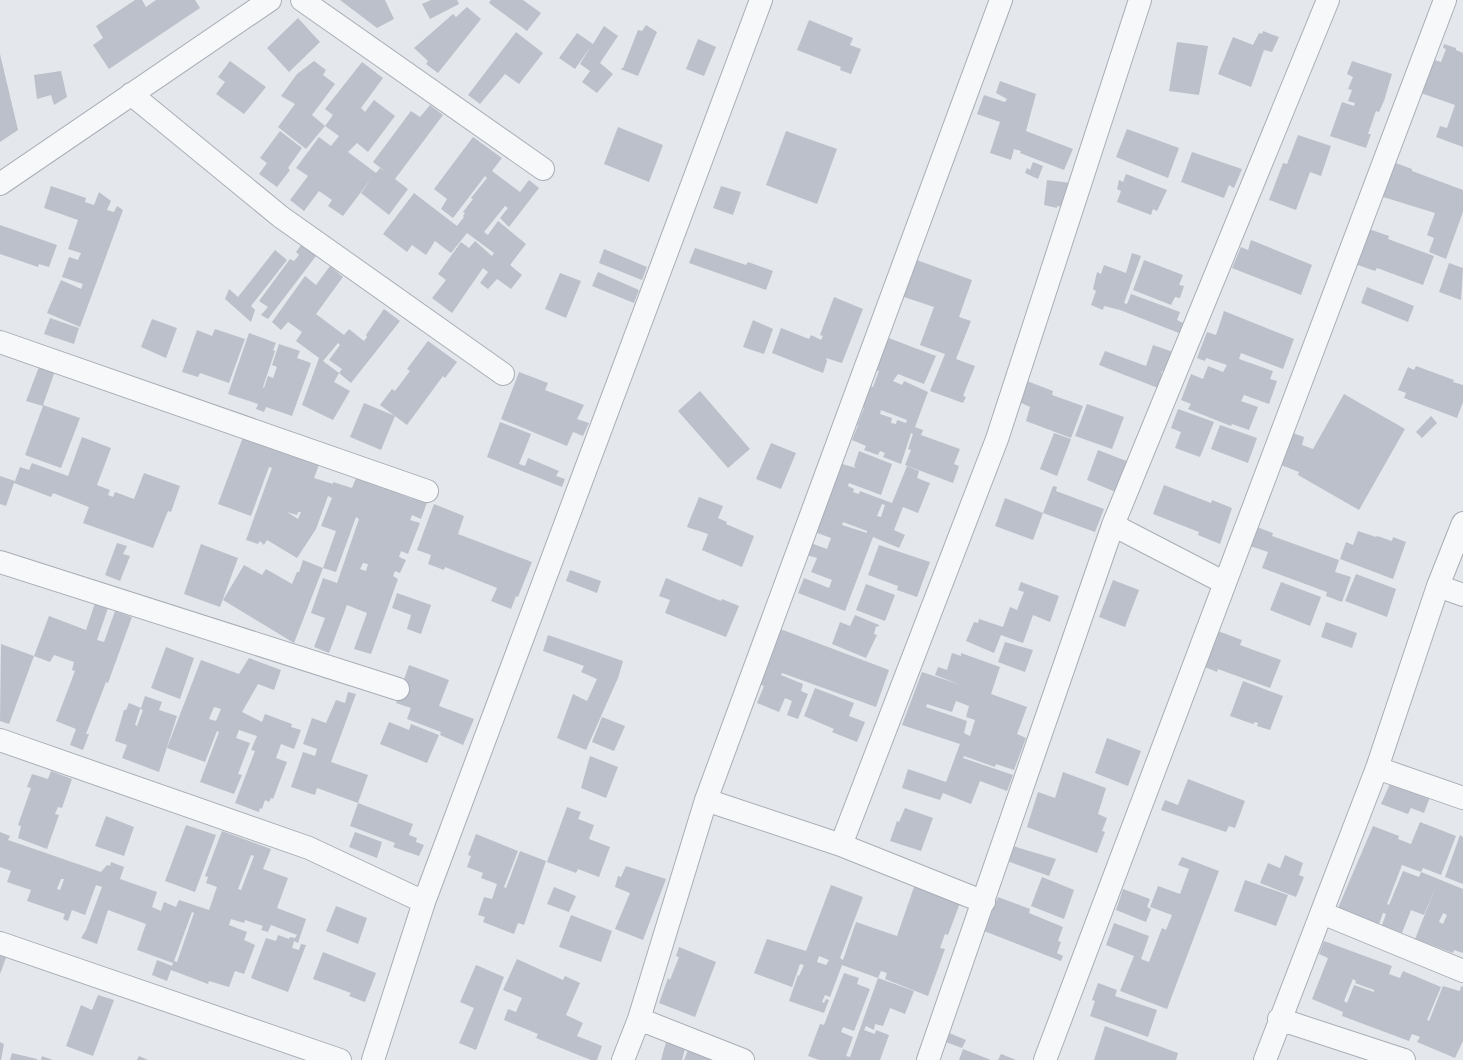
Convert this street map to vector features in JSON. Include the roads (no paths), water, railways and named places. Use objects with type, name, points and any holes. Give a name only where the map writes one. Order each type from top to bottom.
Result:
[{"type":"street","points":[[0,184],[270,0]]},
{"type":"street","points":[[302,0],[543,169]]},
{"type":"street","points":[[373,1060],[424,902],[762,0]]},
{"type":"street","points":[[623,1060],[639,1019],[706,800],[1002,0]]},
{"type":"street","points":[[841,845],[997,439],[1140,0]]},
{"type":"street","points":[[928,1060],[1113,526],[1328,0]]},
{"type":"street","points":[[1045,1060],[1445,0]]},
{"type":"street","points":[[131,94],[281,217],[503,374]]},
{"type":"street","points":[[0,342],[427,491]]},
{"type":"street","points":[[1265,1060],[1377,768],[1438,586],[1463,523]]},
{"type":"street","points":[[1113,526],[1225,583]]},
{"type":"street","points":[[0,562],[398,689]]},
{"type":"street","points":[[1438,586],[1463,595]]},
{"type":"street","points":[[0,740],[308,848],[424,902]]},
{"type":"street","points":[[1377,768],[1463,798]]},
{"type":"street","points":[[706,800],[841,845],[984,902]]},
{"type":"street","points":[[1322,913],[1463,971]]},
{"type":"street","points":[[0,943],[340,1060]]},
{"type":"street","points":[[639,1019],[743,1060]]},
{"type":"street","points":[[1280,1019],[1404,1060]]}]
